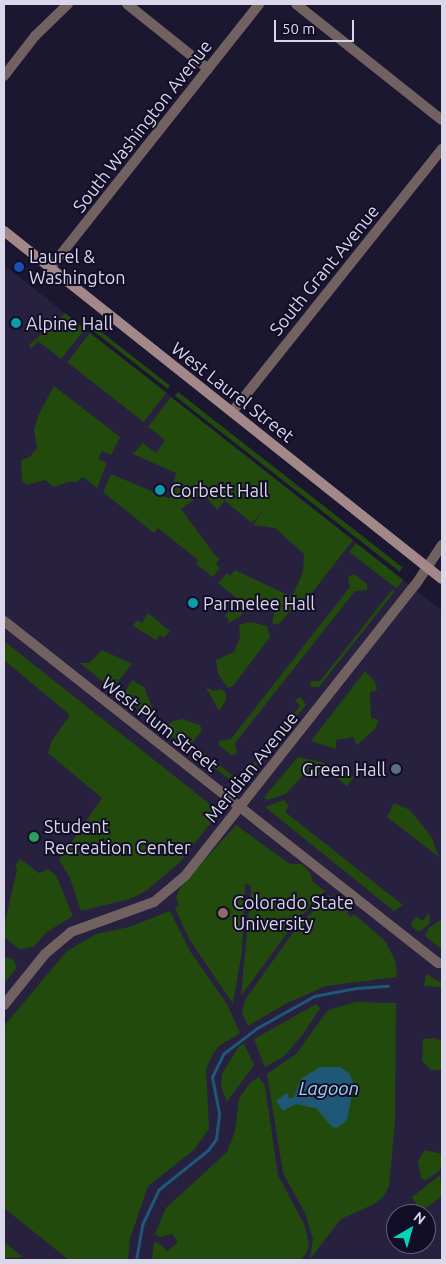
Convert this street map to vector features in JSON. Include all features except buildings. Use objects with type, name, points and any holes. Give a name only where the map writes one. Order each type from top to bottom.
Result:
[{"type":"main road","name":"West Laurel Street","points":[[4,231],[442,579]]},
{"type":"street","points":[[4,76],[35,36],[68,4]]},
{"type":"street","points":[[127,4],[208,69]]},
{"type":"street","name":"South Washington Avenue","points":[[50,268],[259,4]]},
{"type":"street","points":[[296,4],[442,120]]},
{"type":"street","name":"South Grant Avenue","points":[[232,412],[442,149]]},
{"type":"street","name":"Meridian Avenue","points":[[4,1005],[45,954],[71,932],[99,920],[138,909],[169,892],[185,876],[427,567],[442,545]]},
{"type":"street","name":"West Plum Street","points":[[4,621],[438,963]]},
{"type":"shaded area","name":"Colorado State University","points":[[4,265],[442,611],[442,1260],[4,1260]]},
{"type":"green space","points":[[65,313],[85,329],[61,359],[38,341],[31,349],[29,345]]},
{"type":"green space","points":[[95,327],[170,385],[167,389],[93,330]]},
{"type":"green space","points":[[90,333],[166,393],[144,422],[67,362]]},
{"type":"green space","points":[[54,386],[120,437],[111,455],[102,451],[98,459],[107,463],[97,488],[83,477],[77,482],[68,482],[54,487],[45,480],[26,485],[22,480],[21,460],[30,457],[37,448],[34,430],[38,416]]},
{"type":"green space","points":[[178,392],[403,567],[400,571],[175,396]]},
{"type":"green space","points":[[171,397],[353,540],[297,612],[290,611],[278,625],[272,623],[275,608],[254,601],[249,602],[241,616],[227,624],[229,620],[225,616],[238,599],[218,583],[227,573],[230,576],[235,570],[292,597],[303,572],[304,554],[275,528],[253,525],[264,509],[252,523],[225,501],[236,487],[217,510],[203,493],[181,509],[217,558],[220,558],[216,564],[220,568],[213,577],[196,564],[198,560],[158,528],[154,533],[103,492],[111,474],[170,499],[176,473],[133,454],[143,443],[156,453],[165,440],[148,427]]},
{"type":"green space","points":[[356,543],[403,580],[397,589],[349,552]]},
{"type":"green space","points":[[354,574],[367,584],[367,590],[355,591],[235,743],[237,754],[231,755],[219,745],[219,741],[231,739],[350,587],[348,577]]},
{"type":"green space","points":[[392,590],[395,591],[319,687],[311,687],[310,681],[320,681]]},
{"type":"green space","points":[[148,613],[170,631],[164,638],[160,635],[156,640],[133,626],[137,620],[142,623]]},
{"type":"green space","points":[[251,622],[267,626],[270,637],[233,686],[228,688],[218,674],[216,660],[234,652],[240,638],[239,625]]},
{"type":"green space","points":[[4,641],[216,809],[217,815],[179,863],[146,891],[130,899],[81,911],[70,878],[59,860],[102,798],[48,753],[51,742],[70,715],[4,660]]},
{"type":"green space","points":[[102,650],[132,664],[112,689],[80,663],[89,663]]},
{"type":"green space","points":[[365,671],[375,682],[377,690],[370,692],[371,718],[379,720],[374,730],[357,745],[353,737],[336,740],[336,749],[311,741]]},
{"type":"green space","points":[[132,680],[144,687],[160,727],[123,696]]},
{"type":"green space","points":[[206,687],[213,691],[222,689],[226,694],[226,701],[219,711]]},
{"type":"green space","points":[[301,697],[306,705],[239,786],[192,752],[195,747],[240,781],[300,706],[295,700]]},
{"type":"green space","points":[[182,719],[200,725],[202,730],[189,747],[178,743],[165,729],[171,722]]},
{"type":"green space","points":[[298,757],[325,763],[325,769],[320,775],[304,774],[286,794],[267,800],[264,797]]},
{"type":"green space","points":[[339,768],[354,777],[347,786],[335,777]]},
{"type":"green space","points":[[284,800],[289,806],[285,812],[403,905],[394,911],[265,807]]},
{"type":"green space","points":[[394,803],[410,810],[431,836],[439,857],[387,817]]},
{"type":"green space","points":[[236,825],[290,864],[302,864],[311,874],[312,881],[325,891],[293,925],[241,996],[251,891],[250,885],[245,884],[242,951],[233,1004],[189,939],[175,908],[179,905],[176,897],[181,886]]},
{"type":"green space","points":[[20,859],[39,873],[48,869],[56,875],[73,916],[47,932],[33,947],[19,949],[4,937],[4,926],[17,869],[15,866]]},
{"type":"green space","points":[[329,895],[349,910],[347,913],[351,917],[354,914],[385,941],[395,960],[397,977],[326,986],[287,1003],[248,1026],[242,1013],[245,1000],[297,927]]},
{"type":"green space","points":[[170,911],[190,951],[227,1004],[240,1033],[219,1046],[212,1056],[206,1069],[209,1129],[194,1150],[148,1186],[130,1239],[128,1260],[69,1260],[4,1208],[4,1026],[67,951],[96,934],[129,927]]},
{"type":"green space","points":[[429,913],[430,923],[419,932],[410,925],[416,917],[423,921]]},
{"type":"green space","points":[[442,919],[442,950],[425,936],[429,928]]},
{"type":"green space","points":[[4,957],[13,959],[17,967],[4,984]]},
{"type":"green space","points":[[426,974],[442,983],[442,987],[424,986]]},
{"type":"green space","points":[[356,1002],[396,1003],[395,1122],[389,1187],[382,1198],[372,1205],[341,1219],[310,1259],[313,1239],[305,1213],[283,1173],[267,1074],[296,1054],[328,1010]]},
{"type":"green space","points":[[316,1004],[320,1008],[302,1036],[283,1057],[265,1067],[254,1039]]},
{"type":"green space","points":[[435,1038],[442,1042],[442,1070],[431,1070],[422,1061],[423,1039]]},
{"type":"green space","points":[[244,1044],[254,1065],[227,1102],[221,1086],[222,1074],[239,1046]]},
{"type":"green space","points":[[259,1077],[265,1086],[278,1175],[304,1224],[309,1243],[307,1252],[301,1260],[152,1260],[154,1242],[159,1243],[167,1251],[178,1242],[172,1234],[160,1237],[155,1234],[166,1208],[227,1152],[235,1131],[239,1098],[250,1083]]},
{"type":"green space","points":[[425,1150],[442,1154],[442,1163],[439,1171],[425,1181],[421,1178],[418,1161]]},
{"type":"green space","points":[[440,1175],[442,1196],[432,1204],[416,1204],[412,1197]]},
{"type":"green space","points":[[4,1242],[23,1257],[4,1258]]},
{"type":"water","name":"Lagoon","points":[[320,1067],[340,1067],[349,1073],[354,1084],[347,1120],[337,1128],[332,1127],[316,1108],[295,1104],[283,1111],[276,1101],[285,1094],[288,1094],[289,1099],[294,1097],[301,1079]]},
{"type":"waterway","points":[[136,1260],[142,1225],[158,1190],[208,1150],[216,1139],[219,1113],[212,1077],[223,1054],[257,1028],[314,996],[356,988],[388,986]]},
{"type":"place","name":"Laurel & Washington","points":[[19,267]]},
{"type":"place","name":"Alpine Hall","points":[[16,323]]},
{"type":"place","name":"Corbett Hall","points":[[160,490]]},
{"type":"place","name":"Parmelee Hall","points":[[193,603]]},
{"type":"place","name":"Green Hall","points":[[396,769]]},
{"type":"place","name":"Student Recreation Center","points":[[34,837]]},
{"type":"place","name":"Colorado State University","points":[[223,913]]}]
